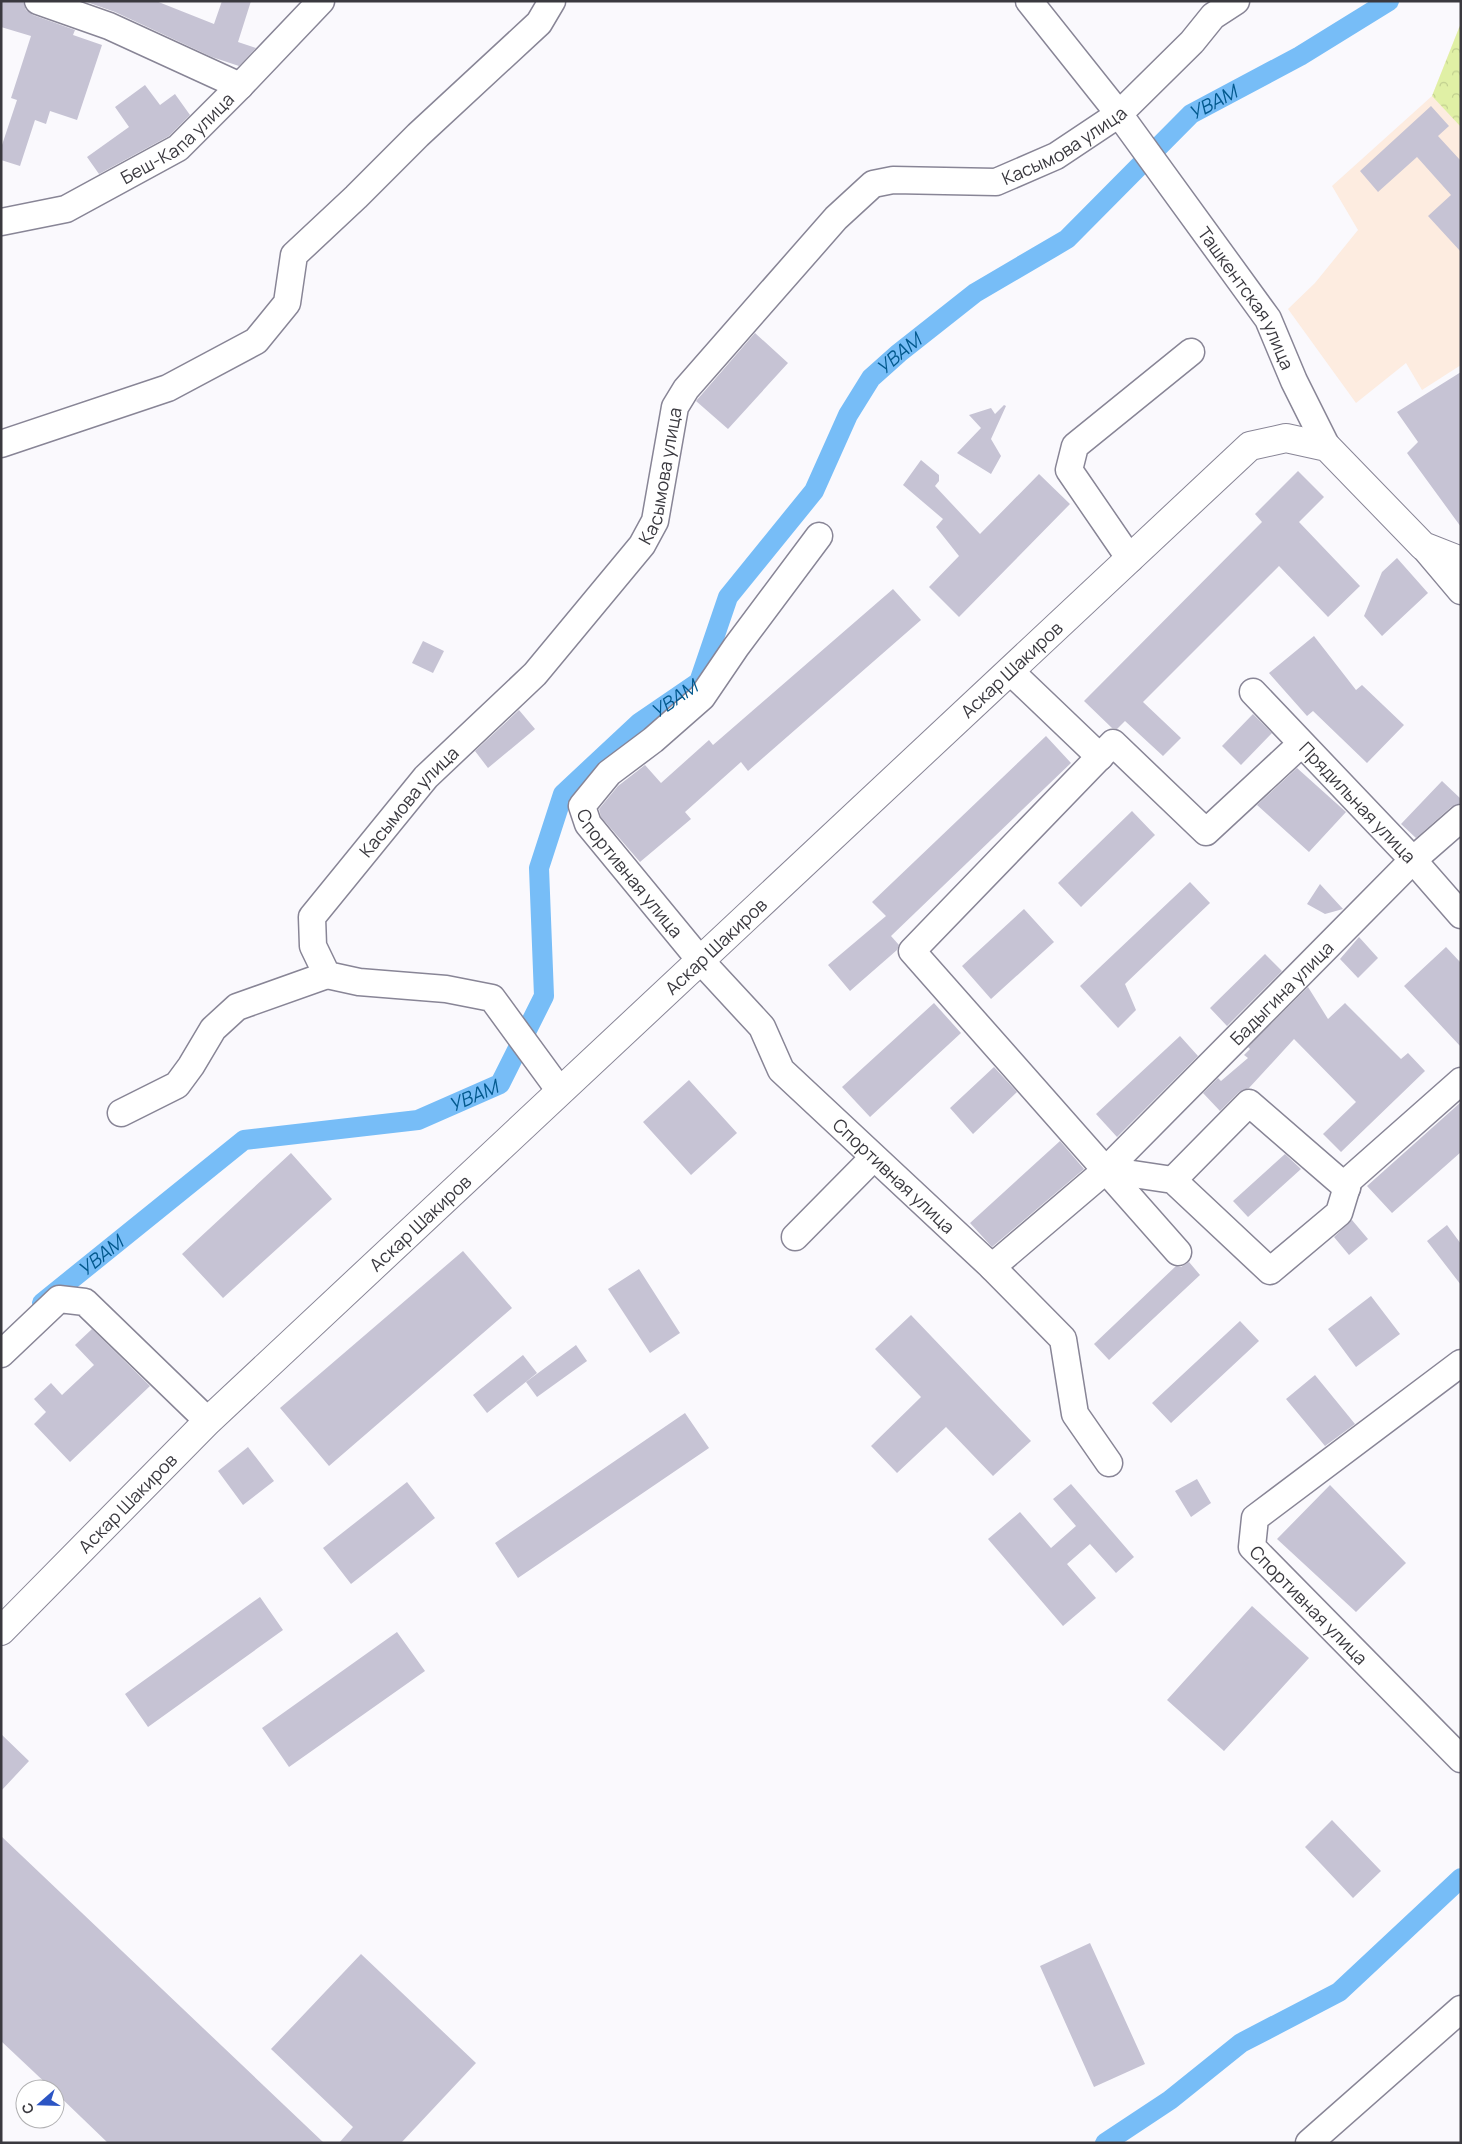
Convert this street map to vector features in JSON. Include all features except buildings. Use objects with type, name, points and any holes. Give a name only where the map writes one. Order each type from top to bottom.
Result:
[{"type":"main road","name":"Аскар Шакиров","points":[[1,1631],[208,1420],[1250,446],[1286,438],[1327,447]]},
{"type":"main road","points":[[1327,447],[1423,546],[1461,562]]},
{"type":"street","points":[[38,1],[109,26],[240,86]]},
{"type":"street","name":"Беш-Капа улица","points":[[1,222],[66,209],[178,148],[240,86],[320,1]]},
{"type":"street","points":[[1,444],[168,388],[256,341],[287,303],[294,255],[418,135],[539,23],[552,1]]},
{"type":"street","name":"Ташкентская улица","points":[[1029,1],[1123,120],[1268,319],[1294,381],[1327,447]]},
{"type":"street","name":"Касымова улица","points":[[327,975],[313,946],[312,917],[426,777],[535,674],[642,545],[655,521],[675,407],[686,389],[836,218],[872,184],[893,180],[996,182],[1056,156],[1123,120],[1192,42],[1210,8],[1236,1]]},
{"type":"street","points":[[1130,559],[1070,470],[1076,446],[1191,352]]},
{"type":"street","name":"Спортивная улица","points":[[819,536],[702,697],[653,740],[609,774],[582,806],[588,824],[700,960],[762,1027],[781,1070],[873,1158],[992,1267],[1063,1339],[1075,1414],[1109,1463]]},
{"type":"street","points":[[1423,546],[1461,591]]},
{"type":"street","points":[[1010,671],[1100,757]]},
{"type":"street","name":"Прядильная улица","points":[[1253,692],[1413,860],[1461,915]]},
{"type":"street","points":[[1178,1252],[912,951],[1113,743],[1206,832],[1301,744]]},
{"type":"street","name":"Бадыгина улица","points":[[992,1267],[1106,1170],[1413,860],[1461,818]]},
{"type":"street","points":[[121,1113],[177,1085],[191,1066],[213,1029],[237,1007],[327,975],[359,982],[446,989],[492,998],[560,1091]]},
{"type":"street","points":[[1106,1170],[1173,1180],[1270,1271],[1339,1213],[1349,1180],[1461,1081]]},
{"type":"street","points":[[1173,1180],[1249,1103],[1347,1188]]},
{"type":"street","points":[[795,1237],[873,1158]]},
{"type":"street","points":[[1,1354],[59,1300],[85,1302],[208,1420]]},
{"type":"street","name":"Спортивная улица","points":[[1461,1363],[1256,1518],[1252,1547],[1461,1759]]},
{"type":"street","points":[[1309,2143],[1461,2009]]},
{"type":"shaded area","points":[[1461,23],[1461,365],[1422,390],[1406,363],[1356,403],[1288,309],[1315,283],[1358,230],[1332,186],[1432,96]]},
{"type":"green space","points":[[1461,23],[1461,127],[1432,96]]},
{"type":"waterway","name":"УВАМ","points":[[42,1303],[244,1140],[418,1120],[500,1084],[544,996],[539,868],[563,794],[639,723],[699,682],[728,597],[814,491],[848,415],[871,378],[899,353],[975,293],[1067,239],[1191,114],[1300,56],[1389,1]]},
{"type":"waterway","points":[[1105,2143],[1170,2100],[1241,2043],[1339,1992],[1461,1878]]}]
